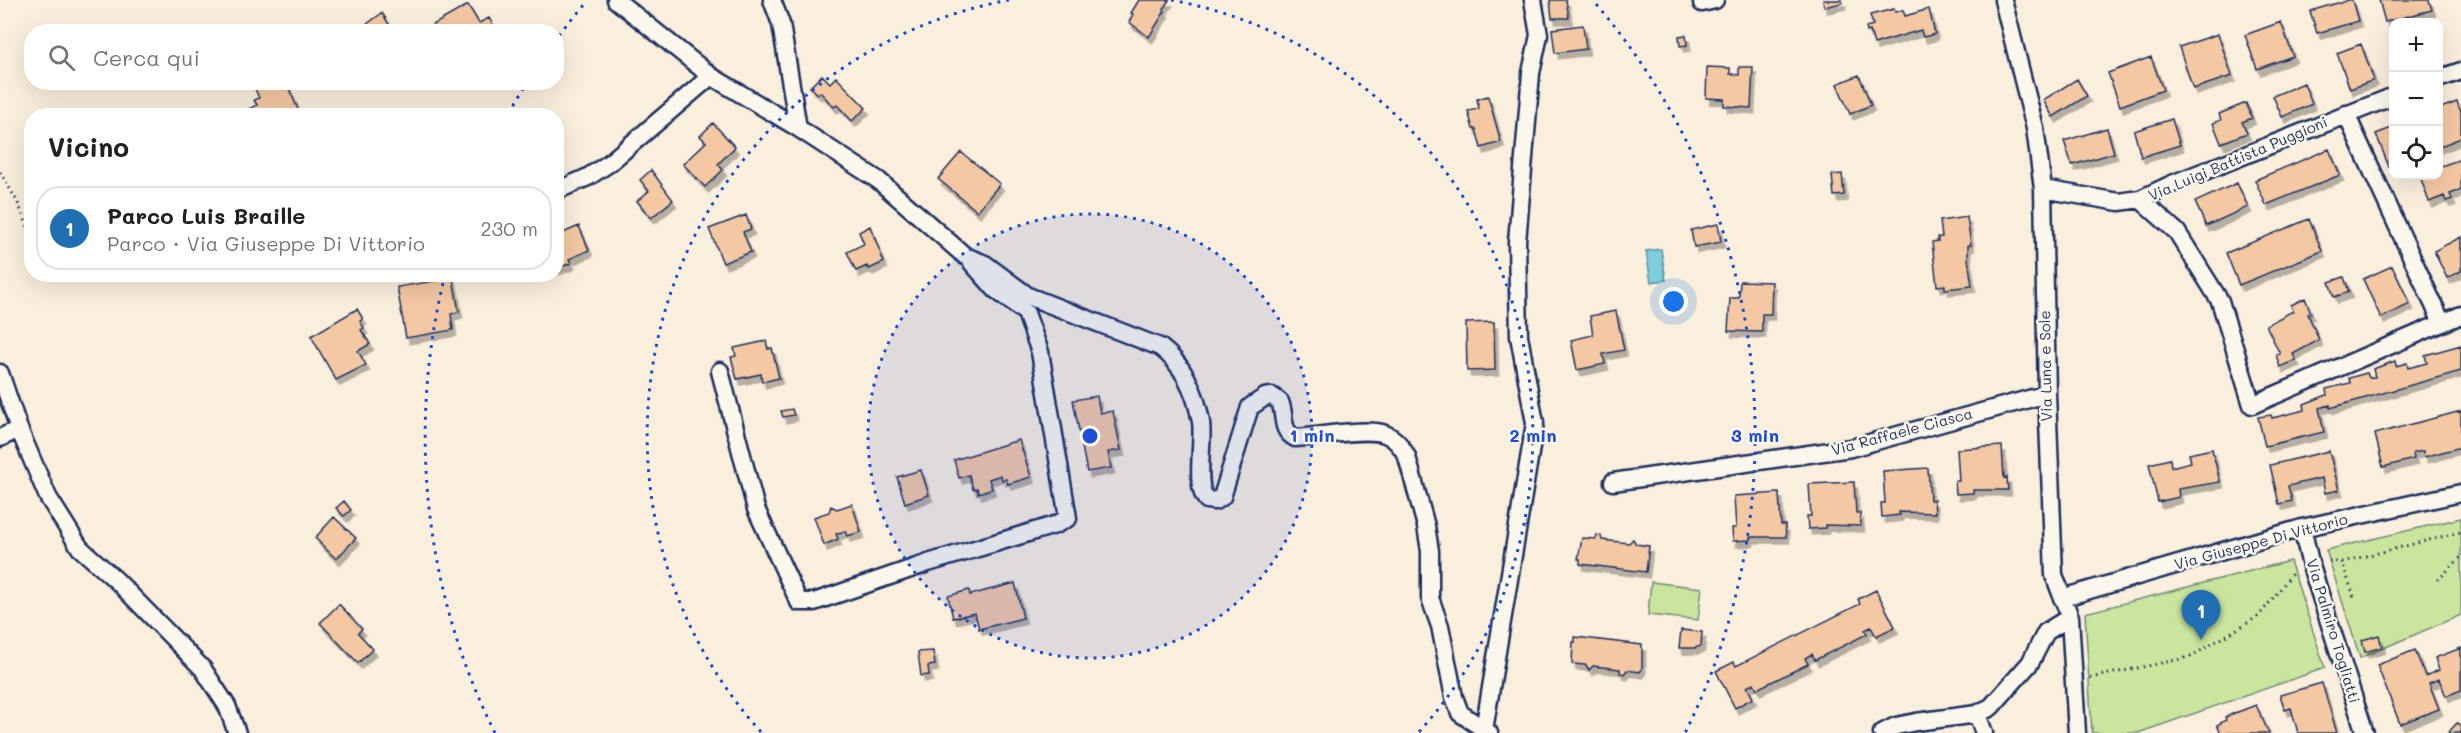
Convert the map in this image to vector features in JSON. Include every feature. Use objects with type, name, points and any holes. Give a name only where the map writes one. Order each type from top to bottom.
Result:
[{"type":"street","points":[[616,0],[711,76],[798,128],[878,180],[965,256],[996,290],[1026,313],[1040,352],[1068,518],[1055,525],[928,563],[814,602],[799,602],[756,509],[720,370]]},
{"type":"street","points":[[772,0],[781,24],[798,128]]},
{"type":"street","points":[[965,256],[986,264],[1028,296],[1160,347],[1174,357],[1188,379],[1201,423],[1201,490],[1207,500],[1215,501],[1224,494],[1250,408],[1265,397],[1272,396],[1280,402],[1284,428],[1289,435],[1295,438],[1375,431],[1395,439],[1403,447],[1407,457],[1426,526],[1430,551],[1430,598],[1440,626],[1454,697],[1460,713],[1486,731],[1535,423],[1519,336],[1517,242],[1531,73],[1539,35],[1533,0]]},
{"type":"street","points":[[1702,0],[1702,3],[1715,0]]},
{"type":"street","name":"Via Luna e Sole","points":[[2003,0],[2035,128],[2043,189],[2047,394],[2054,575],[2070,617],[2077,733]]},
{"type":"street","points":[[2443,78],[2461,71]]},
{"type":"street","points":[[564,187],[588,177],[608,164],[711,76]]},
{"type":"street","name":"Via Luigi Battista Puggioni","points":[[2043,189],[2119,202],[2140,199],[2172,184],[2389,98]]},
{"type":"street","points":[[2346,114],[2442,323]]},
{"type":"street","points":[[2140,199],[2177,232],[2220,301],[2252,405],[2461,315]]},
{"type":"street","points":[[0,373],[19,429],[48,497],[80,548],[117,581],[203,669],[227,706],[237,733]]},
{"type":"street","name":"Via Raffaele Ciasca","points":[[1613,482],[1851,448],[2047,394]]},
{"type":"street","points":[[0,438],[19,429]]},
{"type":"street","name":"Via Giuseppe Di Vittorio","points":[[2062,598],[2302,528],[2461,493]]},
{"type":"street","name":"Via Palmiro Togliatti","points":[[2302,528],[2311,566],[2365,733]]},
{"type":"street","points":[[1882,733],[1896,726],[1916,722],[1977,714],[1991,707],[2030,663],[2046,632],[2070,617]]},
{"type":"street","points":[[1977,714],[1984,733]]},
{"type":"path","points":[[0,172],[24,217]]},
{"type":"path","points":[[2329,561],[2342,562],[2461,532]]},
{"type":"path","points":[[2438,580],[2461,557]]},
{"type":"path","points":[[2342,562],[2355,600]]},
{"type":"path","points":[[2085,679],[2190,657],[2259,616],[2294,571]]},
{"type":"green space","points":[[2461,518],[2461,615],[2360,658],[2326,550]]},
{"type":"green space","points":[[2290,561],[2325,668],[2138,733],[2092,733],[2085,613]]},
{"type":"green space","points":[[1651,582],[1702,588],[1698,620],[1648,615]]},
{"type":"water","points":[[1661,249],[1666,280],[1651,282],[1646,251]]},
{"type":"building","points":[[1139,0],[1169,0],[1149,37],[1129,22],[1133,14],[1131,13]]},
{"type":"building","points":[[1550,0],[1566,0],[1569,18],[1552,18]]},
{"type":"building","points":[[1823,0],[1842,0],[1842,3],[1824,7]]},
{"type":"building","points":[[2352,0],[2358,21],[2317,33],[2310,11]]},
{"type":"building","points":[[2379,0],[2429,0],[2432,10],[2401,18],[2389,18],[2389,21],[2385,22]]},
{"type":"building","points":[[468,5],[479,23],[489,18],[492,24],[435,24]]},
{"type":"building","points":[[1894,9],[1895,12],[1903,10],[1905,16],[1929,9],[1935,34],[1923,37],[1921,30],[1874,44],[1870,31],[1867,32],[1866,27],[1873,25],[1870,15]]},
{"type":"building","points":[[382,13],[389,24],[367,24]]},
{"type":"building","points":[[2281,22],[2293,56],[2257,69],[2245,35]]},
{"type":"building","points":[[1583,25],[1586,49],[1555,53],[1552,29]]},
{"type":"building","points":[[2218,34],[2232,76],[2193,89],[2179,47]]},
{"type":"building","points":[[1686,35],[1687,45],[1680,46],[1679,36]]},
{"type":"building","points":[[2361,44],[2374,80],[2350,89],[2337,53]]},
{"type":"building","points":[[2151,57],[2163,90],[2120,106],[2108,73]]},
{"type":"building","points":[[1707,67],[1730,68],[1730,74],[1739,75],[1739,67],[1753,67],[1751,108],[1724,106],[1724,99],[1706,98]]},
{"type":"building","points":[[822,75],[830,83],[836,77],[866,108],[852,121],[837,105],[834,107],[820,92],[818,94],[810,87]]},
{"type":"building","points":[[1859,75],[1871,105],[1850,114],[1837,84]]},
{"type":"building","points":[[2077,79],[2087,96],[2053,117],[2043,100]]},
{"type":"building","points":[[2304,83],[2312,104],[2282,117],[2273,96]]},
{"type":"building","points":[[256,90],[290,90],[297,108],[251,108],[257,105],[254,100],[259,98]]},
{"type":"building","points":[[1488,96],[1501,142],[1481,148],[1468,111],[1479,109],[1477,99]]},
{"type":"building","points":[[2457,102],[2461,112],[2461,138],[2443,145],[2443,126],[2443,107]]},
{"type":"building","points":[[2246,103],[2252,118],[2242,122],[2247,133],[2221,143],[2213,123],[2221,120],[2219,114]]},
{"type":"building","points":[[2172,119],[2180,145],[2141,157],[2134,131]]},
{"type":"building","points":[[713,123],[735,147],[718,164],[723,170],[705,187],[683,164],[706,142],[700,136]]},
{"type":"building","points":[[2107,128],[2114,153],[2072,165],[2064,141]]},
{"type":"building","points":[[2389,129],[2389,167],[2376,134]]},
{"type":"building","points":[[2329,149],[2340,175],[2266,205],[2255,180]]},
{"type":"building","points":[[961,152],[1000,184],[977,211],[938,179]]},
{"type":"building","points":[[2461,159],[2461,190],[2450,194],[2452,199],[2446,201],[2444,196],[2429,202],[2421,180],[2443,180],[2443,165]]},
{"type":"building","points":[[651,170],[673,200],[651,218],[637,201],[649,191],[640,180]]},
{"type":"building","points":[[1842,174],[1844,195],[1834,196],[1832,175]]},
{"type":"building","points":[[2237,183],[2248,207],[2206,226],[2195,202]]},
{"type":"building","points":[[746,215],[751,229],[743,232],[751,252],[723,263],[709,229]]},
{"type":"building","points":[[1967,217],[1971,245],[1968,245],[1968,258],[1972,286],[1945,289],[1945,285],[1937,286],[1932,242],[1942,237],[1940,221]]},
{"type":"building","points":[[2309,219],[2322,251],[2239,285],[2226,253]]},
{"type":"building","points":[[1718,224],[1721,242],[1694,247],[1691,230]]},
{"type":"building","points":[[579,226],[589,250],[569,259],[571,263],[564,266],[564,233]]},
{"type":"building","points":[[870,226],[884,262],[869,269],[867,266],[856,271],[847,252],[864,244],[859,232]]},
{"type":"building","points":[[2461,237],[2461,271],[2447,278],[2434,251]]},
{"type":"building","points":[[2392,266],[2410,304],[2381,318],[2363,279]]},
{"type":"building","points":[[2344,277],[2349,292],[2334,297],[2329,282]]},
{"type":"building","points":[[1740,281],[1772,282],[1771,314],[1762,314],[1762,332],[1728,331],[1730,298],[1739,298]]},
{"type":"building","points":[[428,282],[454,282],[459,312],[451,314],[453,330],[406,338],[397,287]]},
{"type":"building","points":[[2305,298],[2311,313],[2308,314],[2319,340],[2293,354],[2296,360],[2280,367],[2276,355],[2280,354],[2266,325],[2293,311],[2291,305]]},
{"type":"building","points":[[357,309],[363,319],[360,321],[364,328],[361,330],[370,344],[358,351],[366,365],[336,380],[311,336]]},
{"type":"building","points":[[1616,311],[1624,350],[1603,354],[1605,364],[1577,370],[1571,340],[1593,335],[1590,316]]},
{"type":"building","points":[[1494,322],[1495,370],[1467,371],[1466,323]]},
{"type":"building","points":[[766,341],[768,349],[772,348],[779,378],[762,382],[761,374],[737,379],[731,357],[736,356],[734,348]]},
{"type":"building","points":[[2461,345],[2461,371],[2330,408],[2330,405],[2319,408],[2324,432],[2265,446],[2258,417],[2271,415],[2272,418],[2305,410],[2304,404],[2327,395],[2326,389],[2350,383],[2349,378],[2367,373],[2369,378],[2375,377],[2373,369],[2395,361],[2396,366],[2407,363],[2408,368],[2427,363],[2425,355]]},
{"type":"building","points":[[1097,396],[1100,413],[1113,411],[1121,450],[1108,452],[1111,468],[1087,472],[1073,400]]},
{"type":"building","points":[[792,409],[794,415],[783,417],[781,411]]},
{"type":"building","points":[[2461,411],[2461,447],[2424,457],[2423,451],[2413,453],[2414,459],[2383,467],[2375,434]]},
{"type":"building","points":[[1019,440],[1031,477],[1008,484],[1006,479],[1002,480],[1001,475],[989,479],[992,489],[978,493],[977,488],[973,489],[969,475],[959,478],[954,460]]},
{"type":"building","points":[[2002,446],[2004,478],[2007,477],[2008,490],[1973,490],[1973,493],[1956,494],[1955,481],[1959,481],[1957,449]]},
{"type":"building","points":[[2212,449],[2220,482],[2178,489],[2179,497],[2158,502],[2149,464],[2170,459],[2171,467],[2191,462],[2189,454]]},
{"type":"building","points":[[2329,451],[2339,490],[2325,493],[2322,478],[2288,486],[2292,501],[2279,504],[2270,465]]},
{"type":"building","points":[[1928,468],[1930,500],[1934,500],[1935,513],[1899,512],[1900,515],[1882,517],[1881,503],[1885,503],[1883,471]]},
{"type":"building","points":[[921,470],[929,495],[905,503],[897,477]]},
{"type":"building","points":[[1854,482],[1856,513],[1860,513],[1861,526],[1825,525],[1825,528],[1808,529],[1807,516],[1811,516],[1809,484]]},
{"type":"building","points":[[1779,493],[1781,525],[1785,525],[1786,537],[1750,537],[1750,540],[1733,541],[1732,528],[1736,528],[1734,496]]},
{"type":"building","points":[[344,501],[351,510],[344,516],[336,508]]},
{"type":"building","points":[[852,504],[861,532],[847,536],[845,531],[836,534],[838,539],[824,545],[814,517],[829,512],[831,506],[837,509]]},
{"type":"building","points":[[334,517],[356,538],[336,559],[315,538]]},
{"type":"building","points":[[1597,535],[1601,536],[1602,540],[1629,543],[1633,539],[1636,544],[1649,546],[1646,572],[1580,564],[1580,559],[1578,559],[1582,538],[1596,539]]},
{"type":"building","points":[[1015,583],[1023,618],[979,629],[975,613],[953,618],[948,596],[969,590],[970,595]]},
{"type":"building","points":[[1876,590],[1895,627],[1876,636],[1871,627],[1865,630],[1867,634],[1815,660],[1812,654],[1805,658],[1808,664],[1757,689],[1754,683],[1747,687],[1753,698],[1735,708],[1716,671],[1734,662],[1736,666],[1860,604],[1858,599]]},
{"type":"building","points":[[339,604],[362,629],[358,633],[373,649],[358,663],[320,623]]},
{"type":"building","points":[[1681,630],[1702,632],[1701,646],[1679,648]]},
{"type":"building","points":[[2379,635],[2382,647],[2365,652],[2362,640]]},
{"type":"building","points":[[1575,637],[1642,645],[1642,669],[1640,672],[1627,670],[1624,674],[1620,673],[1620,669],[1593,666],[1589,670],[1586,665],[1572,664]]},
{"type":"building","points":[[2461,648],[2461,690],[2446,696],[2439,679],[2429,683],[2439,709],[2400,724],[2377,665],[2415,650],[2425,676],[2439,670],[2435,658]]},
{"type":"building","points":[[933,651],[935,665],[928,666],[929,675],[921,676],[918,652]]},
{"type":"building","points":[[2322,683],[2337,733],[2298,733],[2291,708],[2285,710],[2280,695]]},
{"type":"building","points":[[2256,705],[2269,733],[2221,733],[2217,725],[2226,720],[2225,717]]},
{"type":"building","points":[[2457,723],[2461,726],[2461,733],[2448,733]]},
{"type":"place","name":"Parco Luis Braille","points":[[2201,640]]}]
